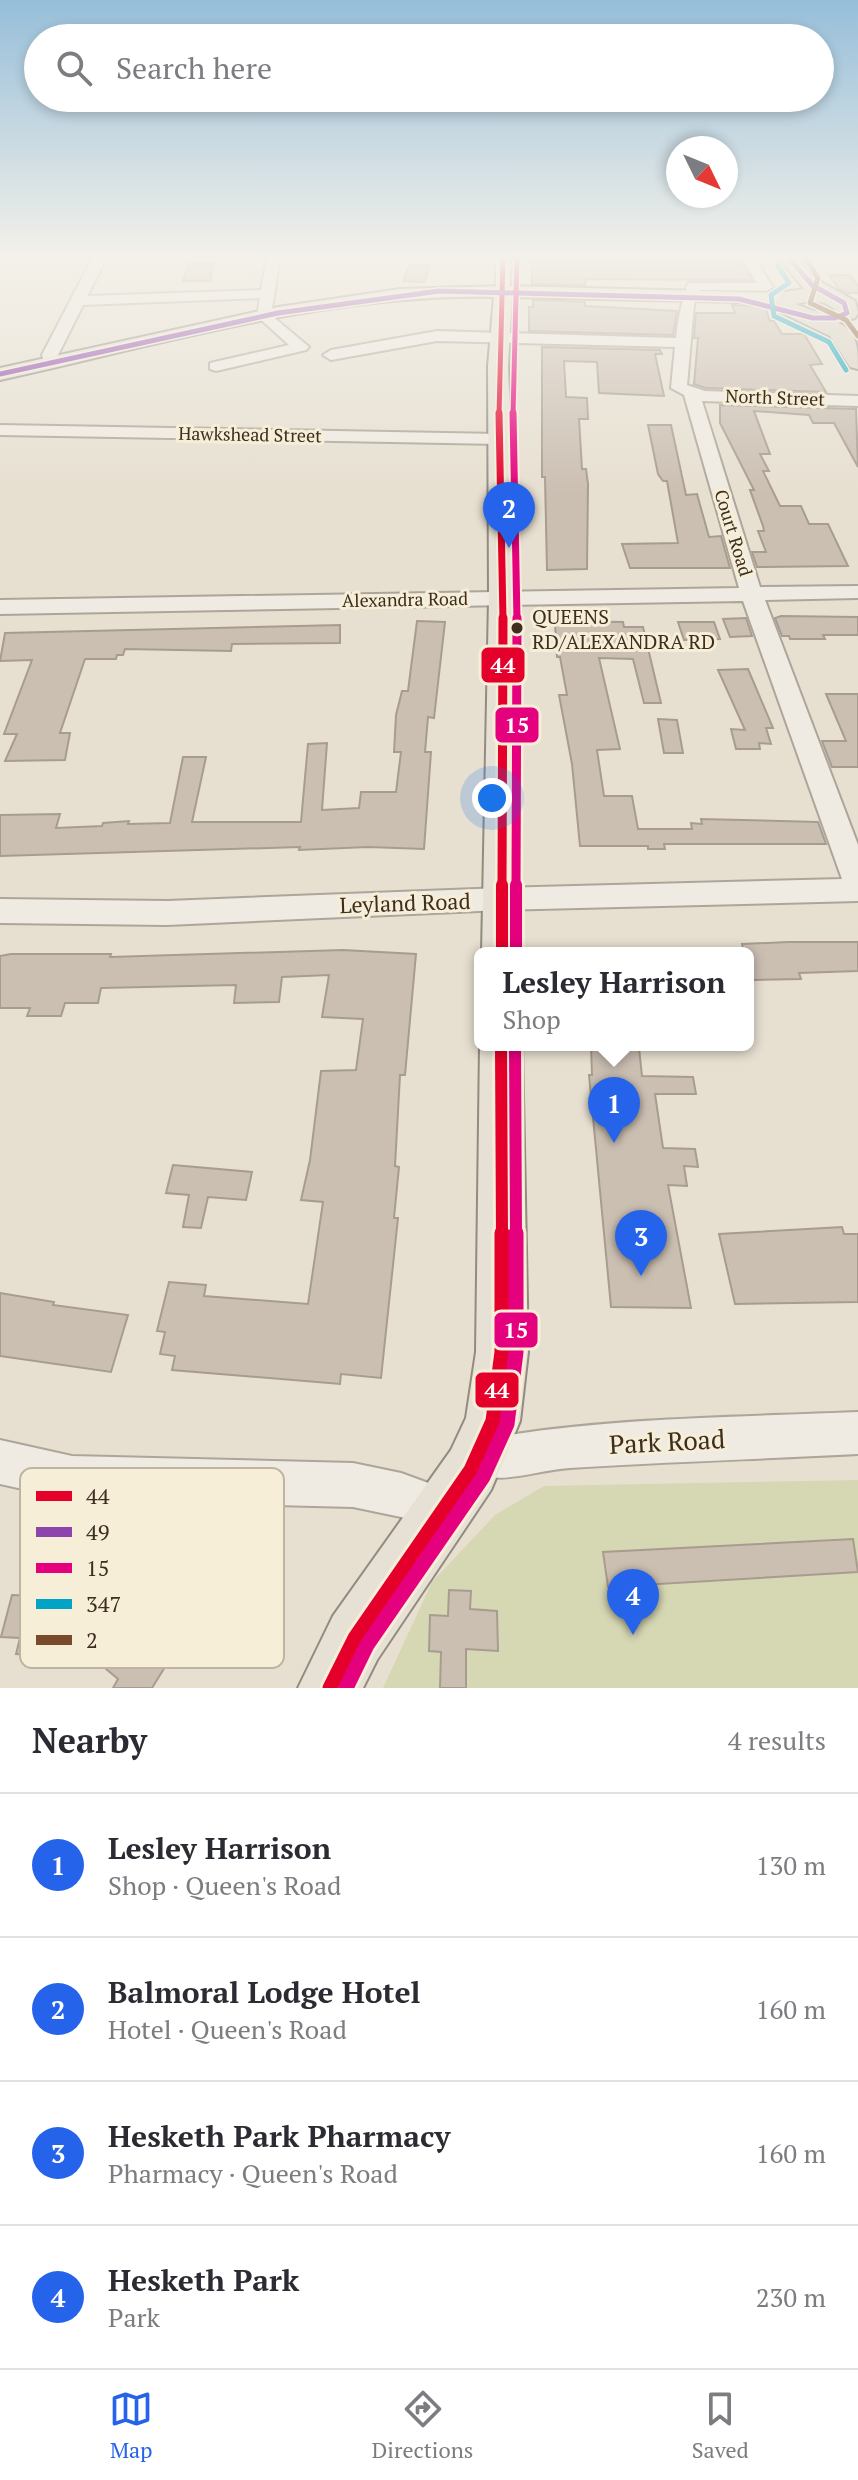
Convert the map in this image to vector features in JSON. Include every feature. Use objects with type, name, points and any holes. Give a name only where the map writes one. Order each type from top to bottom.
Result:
[{"type":"highway","points":[[851,336],[858,362]]},
{"type":"main road","points":[[0,374],[170,336]]},
{"type":"main road","points":[[502,337],[498,366],[503,598],[502,947]]},
{"type":"main road","points":[[342,1663],[445,1511],[493,1421],[502,1352],[501,1051]]},
{"type":"street","points":[[51,361],[50,355],[59,336]]},
{"type":"street","points":[[216,366],[301,347],[288,336]]},
{"type":"street","points":[[331,355],[437,336],[683,343]]},
{"type":"street","name":"Court Road","points":[[684,336],[679,388],[692,395],[752,595],[858,883]]},
{"type":"street","name":"North Street","points":[[692,395],[858,401]]},
{"type":"street","name":"Hawkshead Street","points":[[0,430],[500,439]]},
{"type":"street","name":"Alexandra Road","points":[[0,607],[858,592]]},
{"type":"street","name":"Leyland Road","points":[[0,911],[167,913],[502,899],[858,890]]},
{"type":"street","name":"Park Road","points":[[477,1455],[504,1458],[565,1447],[858,1433]]},
{"type":"street","points":[[0,1462],[27,1468]]},
{"type":"street","points":[[284,1483],[353,1485],[401,1495],[445,1511]]},
{"type":"green space","points":[[858,1480],[858,1688],[383,1688],[432,1582],[495,1515],[544,1486]]},
{"type":"building","points":[[805,336],[822,364],[810,365],[826,392],[706,388],[694,384],[698,338],[694,338]]},
{"type":"building","points":[[542,347],[660,350],[662,354],[655,354],[664,396],[599,393],[597,362],[564,361],[566,397],[587,398],[588,419],[579,419],[582,469],[586,469],[588,484],[587,569],[547,570],[545,477],[542,477]]},
{"type":"building","points":[[720,405],[856,409],[858,467],[834,423],[813,423],[809,415],[754,411],[770,454],[760,454],[769,471],[763,471],[780,506],[801,506],[809,524],[828,524],[848,566],[757,567],[752,552],[766,552],[758,531],[764,531],[763,526],[750,490],[754,490],[720,423]]},
{"type":"building","points":[[648,425],[671,425],[686,495],[697,494],[709,537],[721,536],[730,568],[630,568],[622,544],[678,543],[667,481],[663,481],[658,474]]},
{"type":"building","points":[[858,617],[858,635],[790,639],[789,636],[782,636],[775,618]]},
{"type":"building","points":[[746,618],[752,636],[730,637],[723,619]]},
{"type":"building","points":[[417,621],[445,622],[434,718],[428,717],[425,752],[431,752],[424,849],[368,847],[299,850],[300,847],[0,856],[0,815],[60,814],[56,828],[129,821],[128,824],[170,823],[183,757],[206,757],[192,822],[301,822],[308,744],[327,743],[322,810],[359,808],[361,792],[396,792],[401,752],[394,752],[396,715],[402,691],[408,691]]},
{"type":"building","points":[[572,621],[623,622],[624,627],[643,627],[661,703],[644,703],[633,659],[599,658],[620,749],[597,750],[604,796],[632,796],[638,829],[692,829],[691,823],[702,824],[701,819],[818,822],[826,844],[664,844],[665,849],[580,846],[572,764],[559,695],[567,695],[560,657],[557,657],[555,624],[572,624]]},
{"type":"building","points":[[678,622],[714,622],[720,639],[684,640]]},
{"type":"building","points":[[340,625],[340,643],[232,644],[231,651],[125,649],[123,655],[117,655],[116,659],[85,659],[60,733],[70,733],[65,760],[5,761],[17,734],[4,734],[32,660],[0,661],[5,633]]},
{"type":"building","points":[[748,669],[773,728],[766,728],[771,744],[759,743],[760,749],[736,749],[731,729],[745,730],[718,670]]},
{"type":"building","points":[[826,694],[858,694],[858,767],[832,767],[822,741],[846,741]]},
{"type":"building","points":[[658,719],[677,720],[683,753],[664,753]]},
{"type":"building","points":[[858,942],[858,971],[799,973],[801,979],[754,980],[754,947],[743,947],[742,944]]},
{"type":"building","points":[[343,950],[416,954],[405,1075],[400,1075],[395,1166],[399,1167],[394,1218],[398,1218],[381,1378],[341,1374],[340,1384],[172,1370],[175,1356],[160,1354],[165,1332],[157,1331],[169,1282],[206,1285],[204,1296],[308,1304],[323,1202],[301,1200],[310,1160],[321,1071],[356,1070],[363,1019],[322,1017],[329,975],[282,977],[279,1002],[234,1003],[236,985],[101,988],[98,1003],[65,1003],[61,1016],[27,1016],[30,1008],[0,1008],[0,956],[111,954],[110,957]]},
{"type":"building","points":[[591,1051],[639,1051],[642,1076],[693,1077],[696,1094],[655,1094],[663,1148],[695,1149],[698,1167],[684,1166],[687,1186],[668,1185],[691,1308],[611,1307],[589,1075],[592,1075]]},
{"type":"building","points":[[173,1165],[252,1172],[246,1200],[208,1197],[201,1228],[183,1227],[189,1195],[166,1193]]},
{"type":"building","points":[[842,1227],[844,1234],[858,1234],[858,1302],[735,1304],[719,1234]]},
{"type":"building","points":[[0,1293],[54,1302],[53,1305],[128,1315],[111,1372],[0,1356]]},
{"type":"building","points":[[853,1539],[858,1572],[608,1587],[603,1552]]},
{"type":"building","points":[[449,1590],[471,1591],[470,1609],[497,1611],[498,1651],[466,1649],[466,1688],[440,1688],[441,1652],[429,1651],[430,1615],[448,1616]]},
{"type":"building","points":[[12,1595],[20,1595],[20,1638],[1,1637]]},
{"type":"building","points":[[105,1668],[164,1668],[152,1688],[113,1688],[118,1679]]},
{"type":"transit line","name":"49","points":[[0,374],[174,336]]},
{"type":"transit line","name":"44","points":[[502,336],[498,366],[503,598],[502,947]]},
{"type":"transit line","name":"15","points":[[516,336],[512,367],[517,598],[516,947]]},
{"type":"transit line","name":"347","points":[[816,336],[829,342],[846,370]]},
{"type":"transit line","name":"44","points":[[330,1688],[355,1638],[471,1470],[493,1421],[502,1352],[501,1051]]},
{"type":"transit line","name":"15","points":[[346,1688],[367,1645],[483,1477],[507,1424],[516,1352],[515,1051]]},
{"type":"place","name":"Balmoral Lodge Hotel","points":[[509,548]]},
{"type":"place","name":"QUEENS RD/ALEXANDRA RD","points":[[517,628]]},
{"type":"place","name":"Lesley Harrison","points":[[614,1143]]},
{"type":"place","name":"Hesketh Park Pharmacy","points":[[641,1276]]},
{"type":"place","name":"Hesketh Park","points":[[633,1635]]}]
